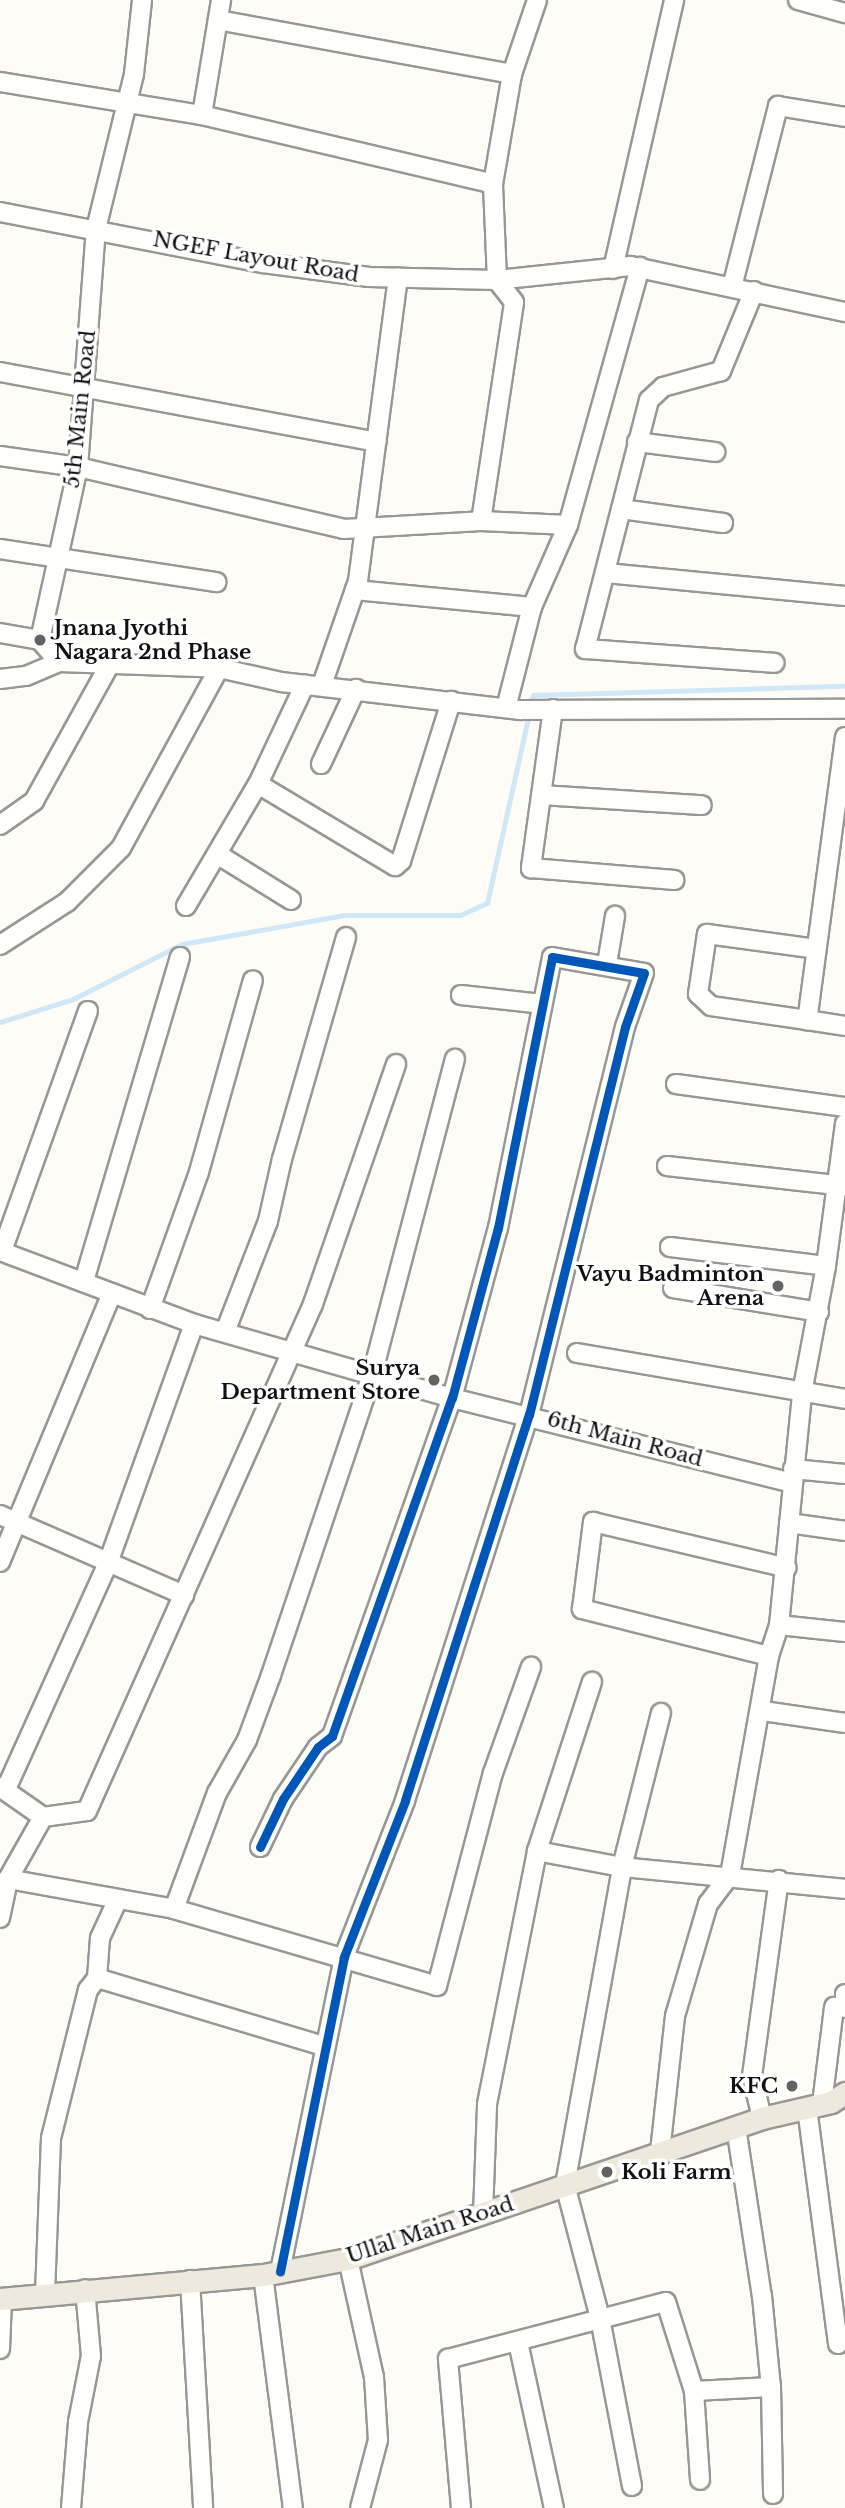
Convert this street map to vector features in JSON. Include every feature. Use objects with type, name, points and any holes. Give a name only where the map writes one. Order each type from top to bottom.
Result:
[{"type":"main road","name":"Ullal Main Road","points":[[1,2299],[85,2289],[271,2274],[348,2259],[482,2215],[660,2151],[762,2118],[830,2102]]},
{"type":"street","name":"5th Main Road","points":[[40,640],[78,467],[96,229],[134,74],[142,0]]},
{"type":"street","points":[[202,115],[222,0]]},
{"type":"street","points":[[481,521],[514,302],[498,280],[493,184],[512,74],[537,0]]},
{"type":"street","points":[[613,269],[674,0]]},
{"type":"street","points":[[798,0],[845,13]]},
{"type":"street","points":[[218,20],[512,74]]},
{"type":"street","points":[[0,82],[202,115],[493,184]]},
{"type":"street","points":[[732,287],[778,106],[845,117]]},
{"type":"street","name":"NGEF Layout Road","points":[[0,212],[263,263],[398,278],[498,280],[640,267],[845,311]]},
{"type":"street","points":[[513,709],[532,607],[568,525],[640,267]]},
{"type":"street","points":[[186,906],[314,684],[355,590],[366,529],[398,278]]},
{"type":"street","points":[[754,291],[721,371],[663,387],[649,400],[585,649],[774,663]]},
{"type":"street","points":[[0,372],[377,442]]},
{"type":"street","points":[[637,442],[715,452]]},
{"type":"street","points":[[0,456],[78,467],[344,529],[481,521],[568,525]]},
{"type":"street","points":[[621,509],[723,523]]},
{"type":"street","points":[[0,549],[216,582]]},
{"type":"street","points":[[606,573],[845,596]]},
{"type":"street","points":[[355,590],[532,607]]},
{"type":"street","points":[[0,633],[40,640],[59,662]]},
{"type":"street","points":[[0,679],[26,676],[59,662],[219,668],[314,684],[513,709],[845,709]]},
{"type":"street","points":[[0,825],[34,801],[110,664]]},
{"type":"street","points":[[0,945],[67,902],[121,848],[219,668]]},
{"type":"street","points":[[321,764],[356,689]]},
{"type":"street","points":[[258,784],[395,866],[401,861],[452,701]]},
{"type":"street","points":[[546,709],[541,795],[531,868],[675,880]]},
{"type":"street","points":[[807,1020],[845,737]]},
{"type":"street","points":[[541,795],[702,805]]},
{"type":"street","points":[[217,853],[290,900]]},
{"type":"street","points":[[607,964],[615,916]]},
{"type":"street","points":[[816,949],[707,934],[698,994],[711,1006],[845,1026]]},
{"type":"street","points":[[225,1332],[268,1221],[282,1159],[346,937]]},
{"type":"street","points":[[83,1281],[180,957]]},
{"type":"street","points":[[260,1847],[283,1799],[318,1747],[332,1736],[452,1398],[498,1228],[552,957],[607,964],[644,973],[625,1027],[528,1414],[405,1801],[344,1957],[323,2046],[271,2274],[293,2508]]},
{"type":"street","points":[[150,1309],[200,1172],[253,980]]},
{"type":"street","points":[[461,995],[542,1004]]},
{"type":"street","points":[[1,1251],[88,1011]]},
{"type":"street","points":[[174,1909],[217,1793],[247,1740],[372,1375],[455,1059]]},
{"type":"street","points":[[194,1324],[108,1563],[3,1788],[43,1817],[87,1811],[293,1350],[349,1207],[396,1064]]},
{"type":"street","points":[[676,1084],[845,1107]]},
{"type":"street","points":[[660,2151],[675,2016],[708,1904],[730,1875],[763,1711],[769,1656],[779,1625],[787,1568],[792,1476],[802,1393],[841,1186],[845,1122]]},
{"type":"street","points":[[667,1166],[841,1186]]},
{"type":"street","points":[[670,1247],[826,1266]]},
{"type":"street","name":"6th Main Road","points":[[1,1251],[194,1324],[293,1350],[452,1398],[792,1476],[845,1474]]},
{"type":"street","points":[[673,1288],[819,1312]]},
{"type":"street","points":[[0,1562],[8,1517],[112,1293]]},
{"type":"street","points":[[577,1353],[845,1399]]},
{"type":"street","points":[[8,1517],[184,1595]]},
{"type":"street","points":[[769,1656],[582,1609],[593,1522],[787,1568]]},
{"type":"street","points":[[789,1523],[845,1531]]},
{"type":"street","points":[[779,1625],[845,1632]]},
{"type":"street","points":[[8,1879],[174,1909],[437,1986],[493,1773],[531,1667]]},
{"type":"street","points":[[482,2215],[487,2104],[537,1851],[592,1682]]},
{"type":"street","points":[[763,1711],[845,1723]]},
{"type":"street","points":[[632,2486],[600,2318],[565,2185],[622,1867],[661,1713]]},
{"type":"street","points":[[0,1918],[8,1879],[43,1817]]},
{"type":"street","points":[[537,1851],[622,1867],[730,1875],[845,1889]]},
{"type":"street","points":[[762,2118],[752,2076],[779,1880]]},
{"type":"street","points":[[45,2294],[51,2138],[88,1990],[97,1978],[100,1938],[118,1899]]},
{"type":"street","points":[[97,1978],[323,2046]]},
{"type":"street","points":[[838,2344],[830,2102],[841,2003]]},
{"type":"street","points":[[736,2127],[771,2387],[773,2494]]},
{"type":"street","points":[[348,2259],[374,2377],[379,2440],[360,2508]]},
{"type":"street","points":[[190,2280],[203,2508]]},
{"type":"street","points":[[71,2508],[78,2422],[91,2356],[85,2289]]},
{"type":"street","points":[[0,2348],[1,2299]]},
{"type":"street","points":[[461,2508],[448,2359],[666,2302],[695,2391],[700,2480]]},
{"type":"street","points":[[518,2342],[554,2508]]},
{"type":"street","points":[[695,2391],[771,2387]]},
{"type":"waterway","points":[[0,1022],[73,999],[182,944],[344,915],[460,915],[487,903],[533,695],[845,686]]},
{"type":"cycle path","points":[[260,1847],[283,1799],[318,1747],[332,1736],[452,1398],[498,1228],[552,957],[644,973],[625,1027],[529,1414],[405,1801],[344,1957],[280,2272]]},
{"type":"place","name":"Jnana Jyothi Nagara 2nd Phase","points":[[40,640]]},
{"type":"place","name":"Vayu Badminton Arena","points":[[778,1286]]},
{"type":"place","name":"Surya Department Store","points":[[434,1380]]},
{"type":"place","name":"KFC","points":[[792,2086]]},
{"type":"place","name":"Koli Farm","points":[[607,2172]]}]
